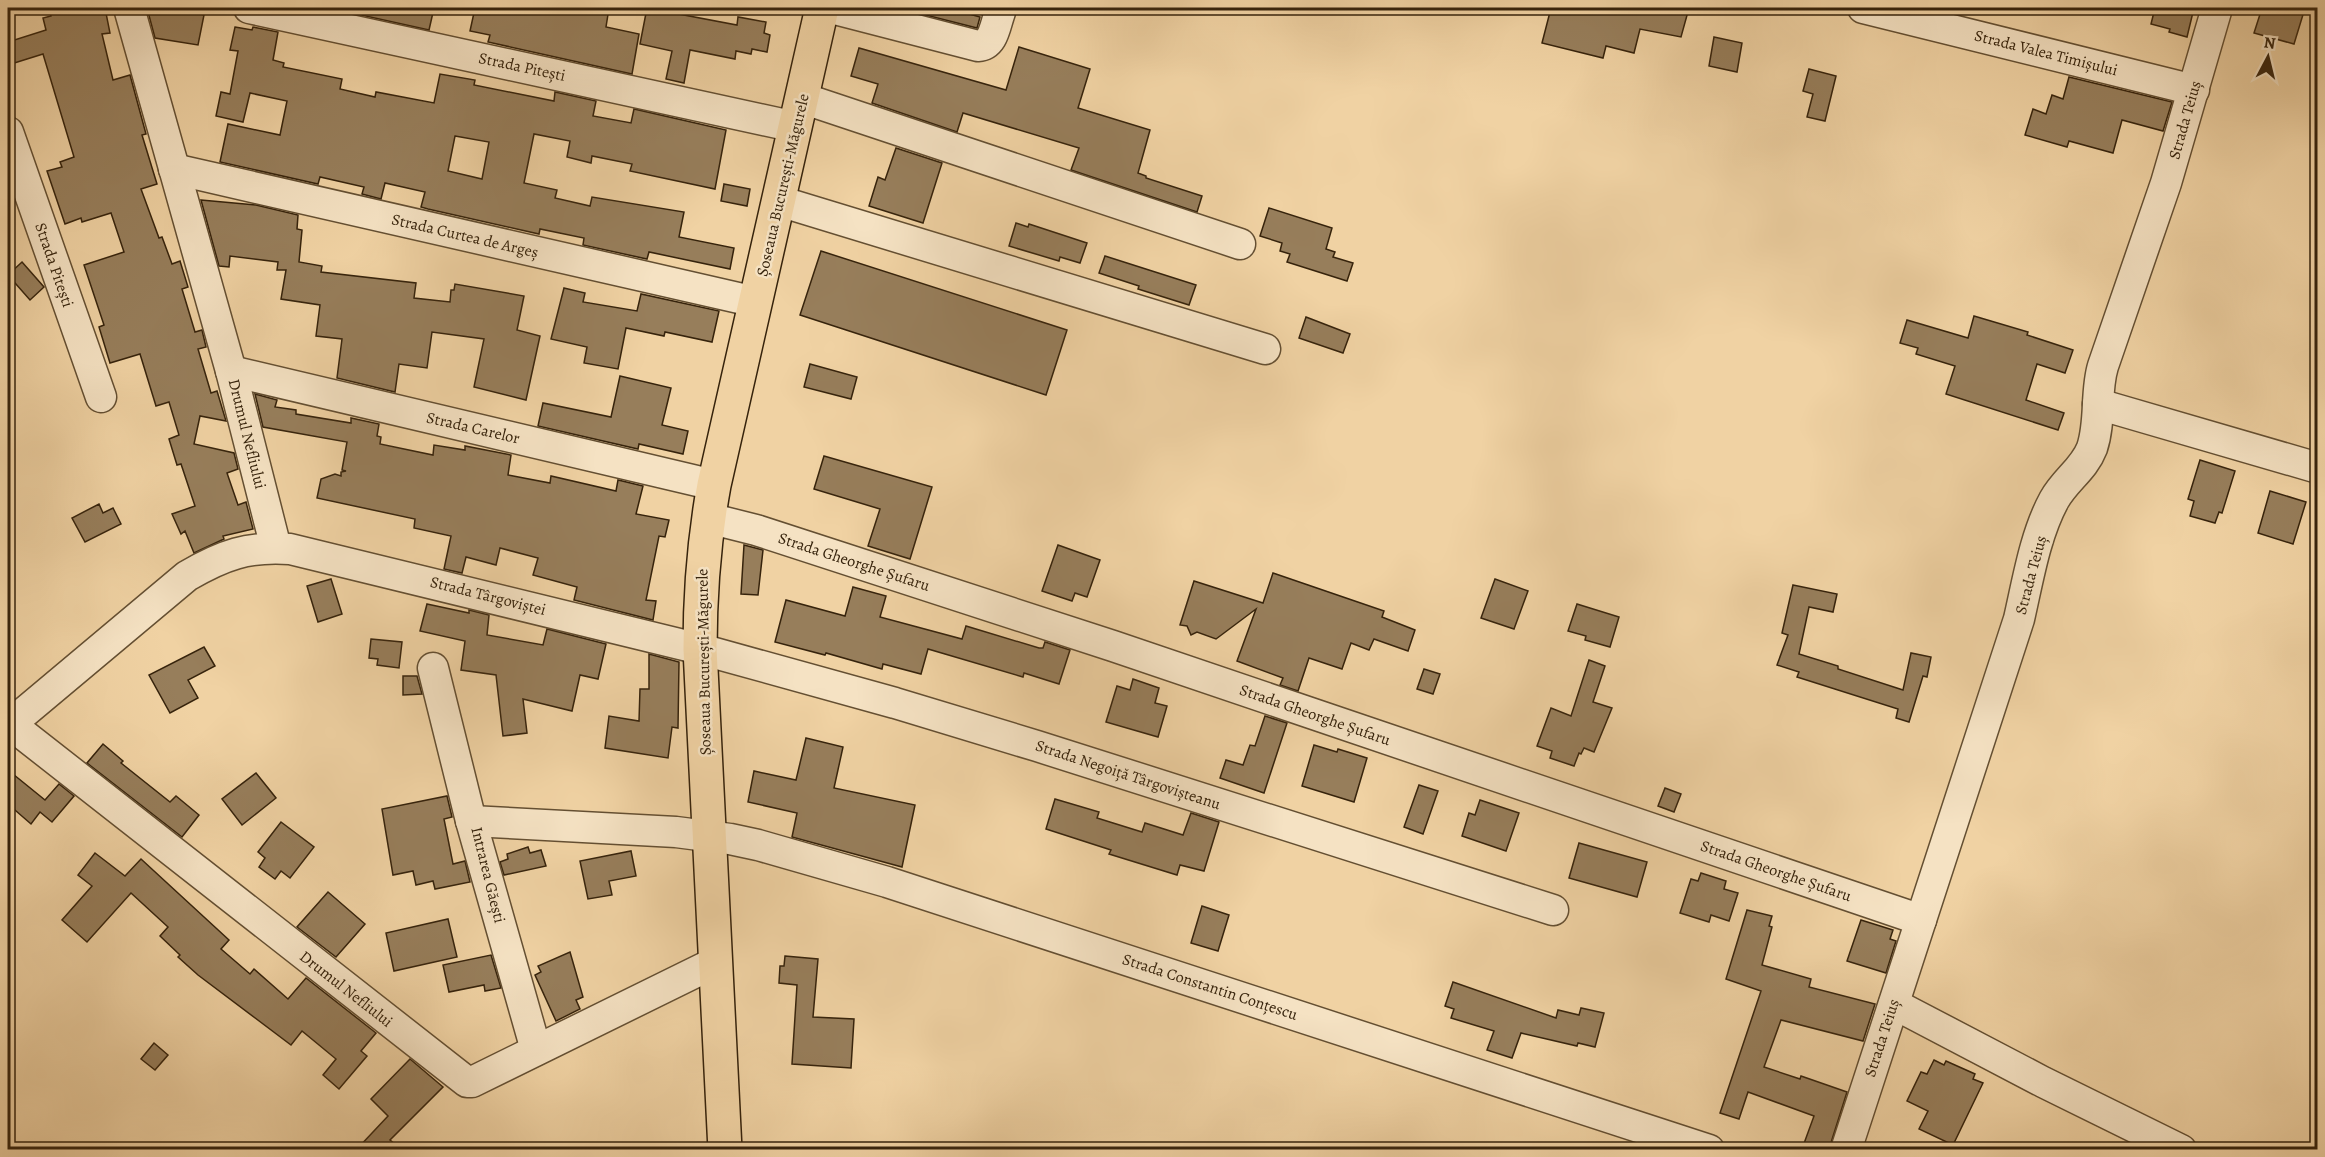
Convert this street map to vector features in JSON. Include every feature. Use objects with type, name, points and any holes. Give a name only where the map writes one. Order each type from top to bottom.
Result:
[{"type":"main road","name":"Șoseaua București-Măgurele","points":[[725,1149],[700,649],[701,578],[714,485],[822,8]]},
{"type":"street","name":"Drumul Nefliului","points":[[129,8],[231,370],[276,548],[241,551],[209,563],[187,576],[9,725],[461,1079],[472,1082],[714,963]]},
{"type":"street","name":"Strada Pitești","points":[[249,8],[799,112],[1240,244]]},
{"type":"street","points":[[831,8],[875,13],[978,46],[985,46],[990,42],[999,8]]},
{"type":"street","name":"Strada Valea Timișului","points":[[1863,8],[2194,90]]},
{"type":"street","name":"Strada Teiuș","points":[[1845,1149],[2019,619],[2031,566],[2046,519],[2061,488],[2077,472],[2089,455],[2095,434],[2100,378],[2110,342],[2166,183],[2217,8]]},
{"type":"street","name":"Strada Pitești","points":[[8,132],[101,397]]},
{"type":"street","name":"Strada Curtea de Argeș","points":[[174,169],[756,302]]},
{"type":"street","points":[[779,201],[1265,349]]},
{"type":"street","name":"Strada Carelor","points":[[231,370],[714,485]]},
{"type":"street","points":[[2098,404],[2318,468]]},
{"type":"street","name":"Strada Gheorghe Șufaru","points":[[708,518],[756,530],[1102,643],[1921,920]]},
{"type":"street","name":"Strada Târgoviștei","points":[[276,548],[308,552],[700,649]]},
{"type":"street","name":"Strada Negoiță Târgovișteanu","points":[[700,649],[1018,740],[1553,910]]},
{"type":"street","points":[[433,668],[471,821]]},
{"type":"street","name":"Intrarea Găești","points":[[536,1050],[471,821],[708,836]]},
{"type":"street","name":"Strada Constantin Conțescu","points":[[708,836],[758,845],[887,882],[1709,1149]]},
{"type":"street","points":[[1894,1004],[2043,1082],[2181,1149]]},
{"type":"building","points":[[49,8],[105,8],[110,33],[102,34],[113,80],[130,75],[146,134],[142,135],[157,184],[141,189],[159,238],[162,237],[172,264],[180,261],[188,287],[182,289],[195,332],[202,330],[206,347],[198,349],[211,393],[217,391],[226,421],[200,416],[194,444],[234,453],[238,469],[227,473],[238,505],[246,502],[253,529],[223,536],[224,539],[194,553],[185,531],[181,534],[172,514],[195,506],[181,464],[177,465],[169,439],[179,435],[169,402],[156,406],[140,354],[110,363],[99,327],[104,325],[84,265],[124,252],[111,213],[82,222],[81,218],[65,224],[47,171],[62,167],[60,162],[74,157],[43,54],[8,65],[8,42],[46,30],[43,18],[51,16]]},
{"type":"building","points":[[147,8],[199,8],[198,13],[204,15],[198,45],[155,38]]},
{"type":"building","points":[[353,8],[434,8],[429,30],[352,13]]},
{"type":"building","points":[[475,8],[609,8],[606,27],[639,34],[632,74],[488,42],[490,35],[470,31]]},
{"type":"building","points":[[647,8],[737,25],[738,17],[766,22],[764,33],[770,35],[767,52],[752,49],[751,54],[736,51],[735,59],[690,50],[684,83],[666,79],[672,51],[640,44]]},
{"type":"building","points":[[898,8],[948,8],[980,17],[977,28]]},
{"type":"building","points":[[1551,8],[1642,8],[1666,14],[1667,8],[1689,8],[1681,37],[1640,29],[1634,53],[1606,46],[1603,58],[1542,43]]},
{"type":"building","points":[[2155,8],[2194,8],[2187,37],[2151,24]]},
{"type":"building","points":[[2262,8],[2305,8],[2294,44],[2254,33]]},
{"type":"building","points":[[235,27],[252,30],[253,27],[278,32],[273,60],[284,63],[283,67],[342,79],[340,89],[375,97],[376,92],[434,103],[440,74],[475,80],[474,85],[554,101],[555,92],[596,101],[593,116],[631,123],[634,109],[726,130],[715,189],[630,171],[632,164],[592,156],[591,163],[567,157],[570,141],[534,134],[524,183],[557,190],[555,198],[590,206],[592,197],[684,212],[679,237],[734,248],[730,269],[649,252],[647,259],[583,245],[584,238],[540,229],[539,234],[428,209],[421,207],[425,192],[385,183],[381,199],[362,194],[364,187],[320,177],[318,184],[220,162],[228,124],[280,135],[287,101],[250,93],[243,122],[216,116],[221,92],[230,94],[238,51],[230,50]],"holes":[[[455,136],[489,142],[482,179],[448,171]]]},
{"type":"building","points":[[1714,37],[1742,43],[1737,72],[1709,66]]},
{"type":"building","points":[[1019,47],[1090,69],[1078,108],[1150,130],[1138,173],[1146,178],[1202,196],[1197,212],[1071,170],[1079,148],[963,113],[957,132],[872,103],[878,84],[851,76],[859,48],[1006,90]]},
{"type":"building","points":[[1809,69],[1836,76],[1825,121],[1807,117],[1813,94],[1803,91]]},
{"type":"building","points":[[2069,77],[2172,102],[2163,131],[2122,120],[2113,153],[2069,141],[2067,147],[2025,135],[2033,109],[2046,114],[2052,95],[2063,99]]},
{"type":"building","points":[[896,148],[942,163],[923,223],[869,206],[878,177],[885,180]]},
{"type":"building","points":[[724,184],[750,189],[747,206],[721,201]]},
{"type":"building","points":[[201,200],[256,205],[298,215],[297,229],[302,230],[299,262],[322,266],[321,272],[416,283],[414,298],[450,302],[451,290],[454,290],[455,284],[524,296],[517,330],[540,336],[526,400],[474,387],[484,339],[432,332],[427,368],[399,364],[395,392],[337,378],[342,339],[316,336],[320,305],[281,299],[286,270],[277,270],[278,262],[230,256],[229,267],[219,266]]},
{"type":"building","points":[[1269,208],[1332,228],[1326,249],[1335,252],[1333,257],[1353,263],[1347,281],[1287,262],[1290,254],[1280,251],[1282,243],[1260,236]]},
{"type":"building","points":[[1016,223],[1028,227],[1029,224],[1087,243],[1080,263],[1060,257],[1059,261],[1009,246]]},
{"type":"building","points":[[821,251],[1067,330],[1046,395],[800,315]]},
{"type":"building","points":[[1105,256],[1196,285],[1189,305],[1138,289],[1139,286],[1099,273]]},
{"type":"building","points":[[22,262],[44,287],[30,300],[8,275]]},
{"type":"building","points":[[564,288],[585,293],[583,302],[637,311],[641,294],[719,311],[712,342],[665,332],[664,336],[626,328],[618,369],[584,363],[587,347],[551,339]]},
{"type":"building","points":[[1974,316],[2028,332],[2027,335],[2073,350],[2065,373],[2037,364],[2026,400],[2064,413],[2058,430],[1946,394],[1955,366],[1916,354],[1918,348],[1900,343],[1907,320],[1968,338]]},
{"type":"building","points":[[1306,317],[1350,334],[1343,353],[1299,338]]},
{"type":"building","points":[[810,364],[857,377],[851,399],[804,387]]},
{"type":"building","points":[[620,376],[671,388],[662,425],[688,431],[683,454],[639,444],[638,449],[538,426],[543,403],[611,417]]},
{"type":"building","points":[[255,394],[277,400],[275,407],[296,410],[296,414],[351,423],[351,418],[379,424],[377,436],[381,437],[380,444],[433,455],[434,445],[465,450],[465,446],[511,455],[508,475],[550,483],[551,476],[616,491],[618,480],[643,486],[636,514],[669,520],[665,537],[659,536],[646,600],[656,601],[653,620],[574,600],[577,587],[533,575],[538,558],[500,548],[496,565],[466,557],[462,573],[444,569],[451,536],[414,528],[415,519],[317,498],[321,479],[335,474],[341,476],[341,472],[346,471],[342,470],[347,442],[263,427]]},
{"type":"building","points":[[824,456],[932,487],[910,559],[868,546],[880,509],[814,489]]},
{"type":"building","points":[[2200,460],[2235,471],[2222,513],[2219,512],[2215,523],[2190,516],[2194,501],[2188,499]]},
{"type":"building","points":[[2270,491],[2306,502],[2293,544],[2258,533]]},
{"type":"building","points":[[99,504],[103,513],[113,508],[121,524],[85,542],[72,518]]},
{"type":"building","points":[[744,545],[763,550],[758,595],[741,594]]},
{"type":"building","points":[[1058,545],[1100,560],[1087,597],[1075,593],[1072,601],[1042,591]]},
{"type":"building","points":[[1273,573],[1384,611],[1382,617],[1415,630],[1408,651],[1374,639],[1369,650],[1351,643],[1342,669],[1309,658],[1298,691],[1280,685],[1283,678],[1237,661],[1256,609],[1216,639],[1197,632],[1191,635],[1187,626],[1180,625],[1194,581],[1263,603]]},
{"type":"building","points":[[331,579],[342,614],[318,622],[307,586]]},
{"type":"building","points":[[1495,579],[1528,591],[1514,629],[1481,618]]},
{"type":"building","points":[[1793,585],[1837,594],[1833,612],[1809,607],[1799,654],[1903,690],[1911,653],[1931,657],[1927,677],[1923,676],[1909,722],[1896,718],[1898,709],[1797,677],[1799,672],[1777,665],[1788,635],[1782,633]]},
{"type":"building","points":[[853,587],[886,596],[880,617],[962,639],[966,626],[1039,648],[1043,648],[1045,642],[1070,650],[1059,684],[1024,673],[1023,677],[928,649],[921,674],[883,664],[882,669],[826,653],[825,655],[775,642],[786,600],[845,616]]},
{"type":"building","points":[[427,604],[489,615],[487,635],[543,645],[547,629],[606,644],[598,679],[580,675],[572,711],[523,699],[527,733],[503,736],[496,675],[461,670],[465,641],[420,631]]},
{"type":"building","points":[[1577,604],[1619,617],[1610,647],[1585,640],[1586,636],[1568,631]]},
{"type":"building","points":[[371,639],[402,642],[399,668],[377,665],[378,659],[369,658]]},
{"type":"building","points":[[204,647],[215,666],[188,680],[198,698],[170,713],[149,675]]},
{"type":"building","points":[[649,654],[679,662],[678,728],[672,727],[668,758],[605,748],[609,716],[639,721],[640,689],[649,689]]},
{"type":"building","points":[[1589,660],[1605,666],[1593,702],[1612,708],[1594,752],[1584,748],[1581,754],[1579,753],[1574,766],[1550,758],[1552,751],[1537,746],[1551,708],[1571,716]]},
{"type":"building","points":[[1424,669],[1440,674],[1433,694],[1417,689]]},
{"type":"building","points":[[403,676],[417,676],[422,694],[403,695]]},
{"type":"building","points":[[1133,679],[1159,688],[1155,703],[1167,706],[1158,737],[1106,722],[1117,686],[1130,690]]},
{"type":"building","points":[[1265,716],[1287,723],[1264,793],[1220,778],[1226,760],[1243,765],[1250,745],[1255,746]]},
{"type":"building","points":[[806,738],[843,747],[834,788],[915,805],[902,867],[792,837],[797,813],[748,802],[754,771],[796,780]]},
{"type":"building","points":[[103,744],[123,761],[121,763],[170,802],[176,796],[199,815],[182,837],[87,763]]},
{"type":"building","points":[[1314,745],[1337,752],[1338,749],[1367,758],[1354,802],[1302,786]]},
{"type":"building","points":[[8,770],[45,800],[59,784],[74,796],[52,822],[40,812],[31,824],[8,804]]},
{"type":"building","points":[[256,773],[276,798],[242,825],[222,799]]},
{"type":"building","points":[[1419,785],[1438,791],[1423,834],[1404,827]]},
{"type":"building","points":[[1665,788],[1681,794],[1674,812],[1658,806]]},
{"type":"building","points":[[447,796],[452,817],[444,819],[453,864],[465,861],[470,882],[435,889],[433,881],[416,885],[413,871],[393,875],[382,809]]},
{"type":"building","points":[[1055,799],[1099,812],[1097,818],[1142,832],[1145,823],[1183,835],[1191,813],[1219,822],[1204,871],[1180,865],[1177,875],[1109,854],[1111,850],[1046,829]]},
{"type":"building","points":[[1480,800],[1519,813],[1506,851],[1462,836],[1469,813],[1475,815]]},
{"type":"building","points":[[281,822],[314,847],[290,878],[281,871],[275,879],[259,867],[265,858],[258,852]]},
{"type":"building","points":[[1579,843],[1647,862],[1637,897],[1569,878]]},
{"type":"building","points":[[528,847],[530,853],[541,850],[546,866],[504,875],[500,862],[508,859],[507,854]]},
{"type":"building","points":[[631,851],[636,876],[609,881],[612,895],[588,899],[580,861]]},
{"type":"building","points":[[95,853],[125,876],[141,859],[229,940],[221,949],[250,974],[254,969],[288,999],[306,978],[376,1033],[361,1051],[367,1056],[339,1089],[323,1075],[336,1059],[302,1031],[291,1045],[198,975],[160,936],[168,927],[131,893],[87,942],[62,920],[92,886],[78,875]]},
{"type":"building","points":[[1701,873],[1726,881],[1724,889],[1738,893],[1729,921],[1711,915],[1709,922],[1680,913],[1691,879],[1698,881]]},
{"type":"building","points":[[328,892],[365,924],[336,957],[297,927]]},
{"type":"building","points":[[1202,906],[1229,915],[1218,951],[1191,943]]},
{"type":"building","points":[[1747,910],[1772,916],[1769,926],[1772,927],[1762,965],[1811,979],[1809,987],[1875,1004],[1863,1041],[1781,1020],[1764,1067],[1800,1079],[1801,1076],[1847,1092],[1829,1149],[1802,1149],[1814,1116],[1748,1092],[1739,1119],[1720,1113],[1761,991],[1726,979]]},
{"type":"building","points":[[448,919],[457,957],[394,971],[386,933]]},
{"type":"building","points":[[1861,920],[1893,930],[1890,939],[1896,941],[1886,973],[1847,961]]},
{"type":"building","points":[[570,952],[583,997],[576,1000],[580,1009],[556,1021],[535,975],[541,972],[538,966]]},
{"type":"building","points":[[491,955],[501,988],[485,991],[484,985],[449,992],[443,965]]},
{"type":"building","points":[[785,956],[818,959],[813,1017],[854,1019],[851,1068],[792,1064],[797,985],[779,983],[780,966],[784,966]]},
{"type":"building","points":[[1453,982],[1556,1018],[1558,1010],[1579,1015],[1581,1008],[1604,1013],[1595,1047],[1578,1043],[1577,1046],[1521,1033],[1512,1058],[1487,1050],[1494,1031],[1451,1018],[1454,1009],[1445,1006]]},
{"type":"building","points":[[154,1043],[168,1055],[155,1070],[141,1059]]},
{"type":"building","points":[[410,1059],[443,1087],[390,1140],[401,1149],[357,1149],[388,1116],[371,1099]]},
{"type":"building","points":[[1934,1060],[1944,1065],[1946,1061],[1975,1074],[1973,1079],[1983,1083],[1953,1145],[1919,1129],[1928,1111],[1907,1101],[1921,1072],[1927,1074]]}]
